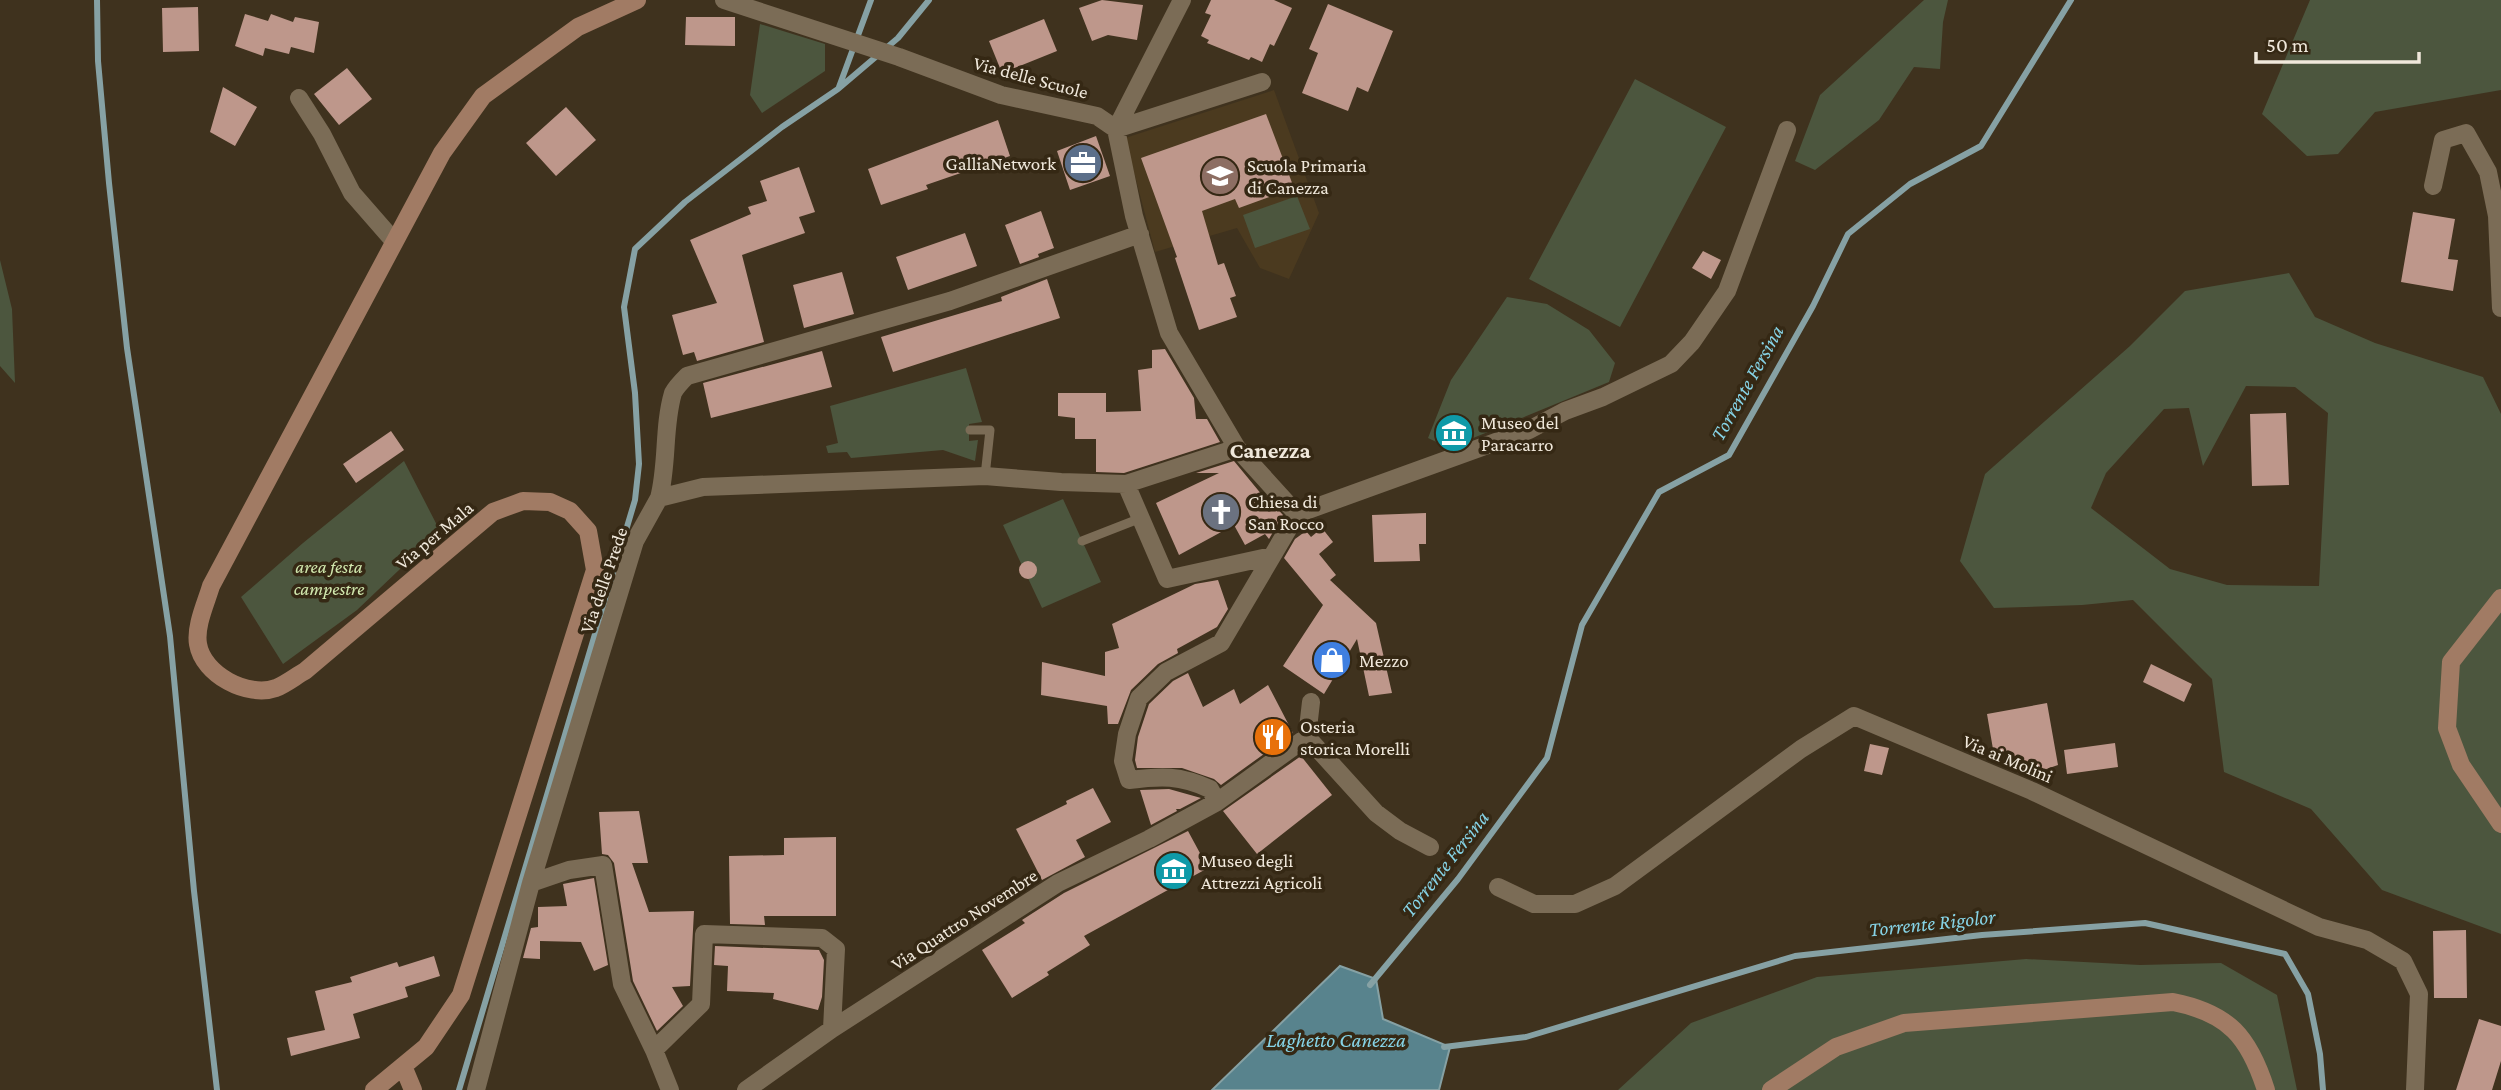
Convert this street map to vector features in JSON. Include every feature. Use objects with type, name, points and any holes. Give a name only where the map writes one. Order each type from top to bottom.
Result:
[{"type":"main road","name":"Via per Mala","points":[[403,1066],[426,1047],[461,995],[595,570],[588,531],[570,511],[550,502],[523,501],[493,512],[305,671],[276,688],[251,690],[226,681],[210,667],[198,645],[201,617],[211,586],[393,240],[442,153],[483,96],[578,27],[633,1]]},
{"type":"main road","points":[[2501,598],[2451,662],[2447,728],[2461,765],[2501,824]]},
{"type":"main road","points":[[1771,1090],[1836,1047],[1904,1023],[2173,1002],[2210,1012],[2238,1033],[2252,1051],[2266,1090]]},
{"type":"main road","points":[[374,1090],[403,1066],[413,1090]]},
{"type":"street","name":"Via delle Scuole","points":[[724,0],[899,57],[1001,95],[1097,116],[1116,129]]},
{"type":"street","points":[[1182,0],[1116,129],[1134,216],[1169,333],[1237,448],[1297,514]]},
{"type":"street","points":[[1116,129],[1262,82]]},
{"type":"street","points":[[299,98],[322,134],[352,193],[393,240]]},
{"type":"street","points":[[1217,802],[1210,789],[1183,779],[1166,776],[1129,780],[1123,761],[1127,734],[1139,698],[1166,672],[1221,643],[1297,514],[1520,433],[1671,364],[1692,342],[1727,291],[1787,130]]},
{"type":"street","points":[[2433,186],[2442,140],[2466,133],[2488,173],[2497,216],[2501,308]]},
{"type":"street","points":[[1140,234],[950,301],[687,376],[674,390],[664,447],[664,478],[659,498],[704,487],[985,476],[1126,484],[1237,448]]},
{"type":"street","points":[[1126,484],[1167,579],[1272,556]]},
{"type":"street","name":"Via delle Prede","points":[[475,1090],[531,883],[635,541],[659,498]]},
{"type":"street","points":[[1311,702],[1307,737],[1376,813],[1399,831],[1430,848]]},
{"type":"street","name":"Via ai Molini","points":[[1497,887],[1534,904],[1574,904],[1615,886],[1801,749],[1854,716],[2032,790],[2319,927],[2367,940],[2403,961],[2419,994],[2415,1090]]},
{"type":"street","name":"Via Quattro Novembre","points":[[746,1090],[832,1029],[1058,883],[1149,839],[1217,802],[1307,737]]},
{"type":"street","points":[[531,883],[569,870],[603,865],[621,984],[654,1050],[670,1090]]},
{"type":"street","points":[[654,1050],[701,1004],[705,934],[821,937],[836,949],[832,1029]]},
{"type":"lane","points":[[970,430],[990,430],[985,476]]},
{"type":"lane","points":[[1082,541],[1141,518]]},
{"type":"shaded area","name":"Scuola Primaria di Canezza","points":[[1274,90],[1319,213],[1289,279],[1260,268],[1237,228],[1155,252],[1125,138]]},
{"type":"green space","points":[[1924,0],[1948,0],[1943,22],[1940,69],[1914,67],[1879,120],[1815,170],[1795,161],[1820,95]]},
{"type":"green space","points":[[2310,0],[2501,0],[2501,90],[2375,112],[2338,154],[2307,156],[2262,114]]},
{"type":"green space","points":[[760,24],[825,44],[825,71],[762,113],[750,95]]},
{"type":"green space","points":[[1635,79],[1726,127],[1620,327],[1529,279]]},
{"type":"green space","points":[[1297,196],[1310,229],[1255,248],[1243,215]]},
{"type":"green space","points":[[0,260],[12,309],[15,383],[0,366]]},
{"type":"green space","points":[[2289,273],[2315,317],[2375,343],[2483,377],[2501,414],[2501,934],[2382,890],[2311,809],[2224,772],[2212,679],[2133,600],[1994,608],[1960,561],[1985,474],[2130,346],[2185,291]],"holes":[[[2246,386],[2295,387],[2328,413],[2319,586],[2227,585],[2170,569],[2091,508],[2106,473],[2164,409],[2189,408],[2203,466]]]},
{"type":"green space","points":[[1507,297],[1547,304],[1589,330],[1615,363],[1609,382],[1449,448],[1428,438],[1451,380]]},
{"type":"green space","points":[[966,368],[982,422],[969,424],[969,441],[978,440],[975,461],[943,450],[851,458],[847,452],[828,453],[826,446],[838,443],[830,406]]},
{"type":"green space","name":"area festa campestre","points":[[404,461],[440,531],[357,610],[283,664],[241,597]]},
{"type":"green space","points":[[1063,499],[1101,582],[1042,608],[1003,525]]},
{"type":"green space","points":[[2026,959],[2140,965],[2221,963],[2277,995],[2297,1090],[1618,1090],[1691,1023],[1817,977]]},
{"type":"water","name":"Laghetto Canezza","points":[[1340,966],[1376,979],[1383,1019],[1450,1047],[1439,1090],[1212,1090]]},
{"type":"building","points":[[1102,0],[1143,5],[1137,40],[1108,35],[1092,41],[1079,8]]},
{"type":"building","points":[[1211,0],[1274,0],[1292,8],[1274,46],[1270,44],[1262,62],[1251,57],[1249,60],[1207,43],[1209,40],[1201,36],[1211,15],[1205,13]]},
{"type":"building","points":[[1328,4],[1393,31],[1368,92],[1357,87],[1348,111],[1302,93],[1318,53],[1309,49]]},
{"type":"building","points":[[198,7],[199,51],[163,52],[162,8]]},
{"type":"building","points":[[245,14],[268,21],[271,14],[293,22],[295,17],[319,22],[314,53],[291,47],[289,54],[265,48],[263,56],[235,46]]},
{"type":"building","points":[[686,17],[735,17],[735,46],[685,45]]},
{"type":"building","points":[[1044,19],[1057,51],[1002,73],[989,41]]},
{"type":"building","points":[[347,68],[372,99],[339,125],[314,94]]},
{"type":"building","points":[[223,87],[257,107],[235,146],[210,132]]},
{"type":"building","points":[[566,107],[596,140],[556,176],[526,143]]},
{"type":"building","points":[[1266,114],[1294,188],[1239,208],[1235,199],[1202,211],[1218,265],[1224,263],[1236,296],[1230,298],[1237,317],[1199,330],[1175,258],[1177,257],[1141,158]]},
{"type":"building","points":[[998,120],[1010,156],[926,185],[928,189],[881,205],[868,169]]},
{"type":"building","name":"GalliaNetwork","points":[[1096,136],[1110,176],[1070,190],[1057,151]]},
{"type":"building","points":[[799,167],[815,212],[799,217],[805,233],[742,255],[764,342],[697,361],[694,352],[683,355],[672,315],[717,303],[690,240],[751,214],[748,207],[767,201],[760,181]]},
{"type":"building","points":[[1041,211],[1054,248],[1020,264],[1005,225]]},
{"type":"building","points":[[2413,212],[2455,219],[2448,259],[2458,260],[2453,291],[2401,282]]},
{"type":"building","points":[[965,233],[977,266],[908,290],[896,257]]},
{"type":"building","points":[[1703,251],[1721,260],[1711,279],[1692,268]]},
{"type":"building","points":[[842,272],[854,314],[804,328],[793,285]]},
{"type":"building","points":[[1047,279],[1060,318],[893,372],[881,337],[1002,301],[1001,297]]},
{"type":"building","points":[[1165,349],[1194,398],[1196,419],[1207,419],[1220,442],[1124,473],[1096,472],[1096,439],[1075,439],[1075,418],[1058,416],[1058,393],[1106,393],[1106,412],[1141,411],[1138,370],[1152,368],[1152,350]]},
{"type":"building","points":[[822,351],[832,387],[711,418],[703,383]]},
{"type":"building","points":[[2286,413],[2289,485],[2252,486],[2250,414]]},
{"type":"building","points":[[391,431],[404,450],[356,483],[343,464]]},
{"type":"building","name":"Chiesa di San Rocco","points":[[1234,461],[1267,501],[1283,515],[1269,539],[1265,534],[1245,545],[1234,525],[1179,555],[1156,503],[1219,473],[1196,473]]},
{"type":"building","points":[[1426,513],[1426,544],[1419,544],[1420,561],[1374,562],[1372,515]]},
{"type":"building","points":[[1322,528],[1333,542],[1319,554],[1336,575],[1330,580],[1376,623],[1392,693],[1369,696],[1357,639],[1324,694],[1283,666],[1323,605],[1284,558],[1295,539],[1306,531],[1311,537]]},
{"type":"building","points":[[1024,561],[1032,561],[1037,570],[1035,577],[1024,579],[1019,574],[1019,566]]},
{"type":"building","points":[[1218,580],[1228,609],[1217,627],[1177,649],[1178,653],[1158,664],[1131,690],[1118,724],[1108,724],[1107,706],[1041,695],[1042,662],[1105,676],[1105,652],[1119,648],[1112,624],[1195,584]]},
{"type":"building","points":[[2151,664],[2192,684],[2184,702],[2143,682]]},
{"type":"building","points":[[1188,673],[1203,707],[1234,689],[1240,704],[1268,685],[1293,733],[1221,785],[1214,779],[1182,768],[1137,768],[1135,760],[1138,737],[1149,704],[1173,681]]},
{"type":"building","points":[[2047,703],[2058,765],[2026,776],[2016,772],[2009,752],[1994,755],[1987,714]]},
{"type":"building","points":[[2115,743],[2118,767],[2067,774],[2064,750]]},
{"type":"building","points":[[1870,744],[1889,748],[1882,775],[1864,771]]},
{"type":"building","points":[[1301,756],[1332,795],[1257,854],[1223,811]]},
{"type":"building","points":[[1093,788],[1111,822],[1076,840],[1085,857],[1042,880],[1016,829]]},
{"type":"building","points":[[1169,789],[1201,798],[1176,809],[1177,811],[1151,825],[1140,790]]},
{"type":"building","points":[[639,811],[648,863],[632,863],[649,912],[694,911],[690,986],[672,987],[683,1006],[657,1031],[633,981],[614,863],[608,855],[602,854],[599,812]]},
{"type":"building","points":[[1188,831],[1208,868],[1084,936],[1090,945],[1012,998],[982,950],[1025,923],[1022,920],[1064,893]]},
{"type":"building","points":[[836,837],[836,916],[764,916],[765,925],[730,924],[729,856],[784,855],[784,838]]},
{"type":"building","points":[[594,878],[608,965],[594,971],[581,942],[540,941],[540,959],[523,958],[531,928],[538,927],[538,907],[567,906],[563,884]]},
{"type":"building","points":[[2466,930],[2467,998],[2434,998],[2433,931]]},
{"type":"building","points":[[715,946],[819,950],[824,960],[822,997],[818,1010],[773,999],[774,993],[727,991],[728,966],[714,965]]},
{"type":"building","points":[[434,956],[440,976],[405,987],[408,997],[353,1014],[360,1038],[291,1056],[287,1038],[325,1030],[315,991],[352,982],[350,977],[397,962],[399,967]]},
{"type":"building","points":[[2479,1019],[2501,1026],[2501,1061],[2492,1090],[2456,1090]]},
{"type":"waterway","points":[[97,0],[98,61],[127,348],[170,636],[194,891],[217,1090]]},
{"type":"waterway","points":[[839,87],[871,0]]},
{"type":"waterway","points":[[459,1090],[635,500],[639,464],[635,393],[624,307],[635,249],[685,202],[782,127],[838,89],[898,38],[929,0]]},
{"type":"waterway","name":"Torrente Fersina","points":[[1370,985],[1458,879],[1547,758],[1582,625],[1659,492],[1729,455],[1813,306],[1848,234],[1910,184],[1981,146],[2071,0]]},
{"type":"waterway","name":"Torrente Rigolor","points":[[1444,1047],[1526,1037],[1795,956],[1982,935],[2145,923],[2285,954],[2308,994],[2320,1054],[2323,1090]]},
{"type":"place","name":"GalliaNetwork","points":[[1083,163]]},
{"type":"place","name":"Scuola Primaria di Canezza","points":[[1220,176]]},
{"type":"place","name":"Museo del Paracarro","points":[[1454,433]]},
{"type":"place","name":"Chiesa di San Rocco","points":[[1221,512]]},
{"type":"place","name":"Mezzo","points":[[1332,660]]},
{"type":"place","name":"Osteria storica Morelli","points":[[1273,737]]},
{"type":"place","name":"Museo degli Attrezzi Agricoli","points":[[1174,871]]},
{"type":"district","name":"Canezza","points":[[1270,450]]}]
